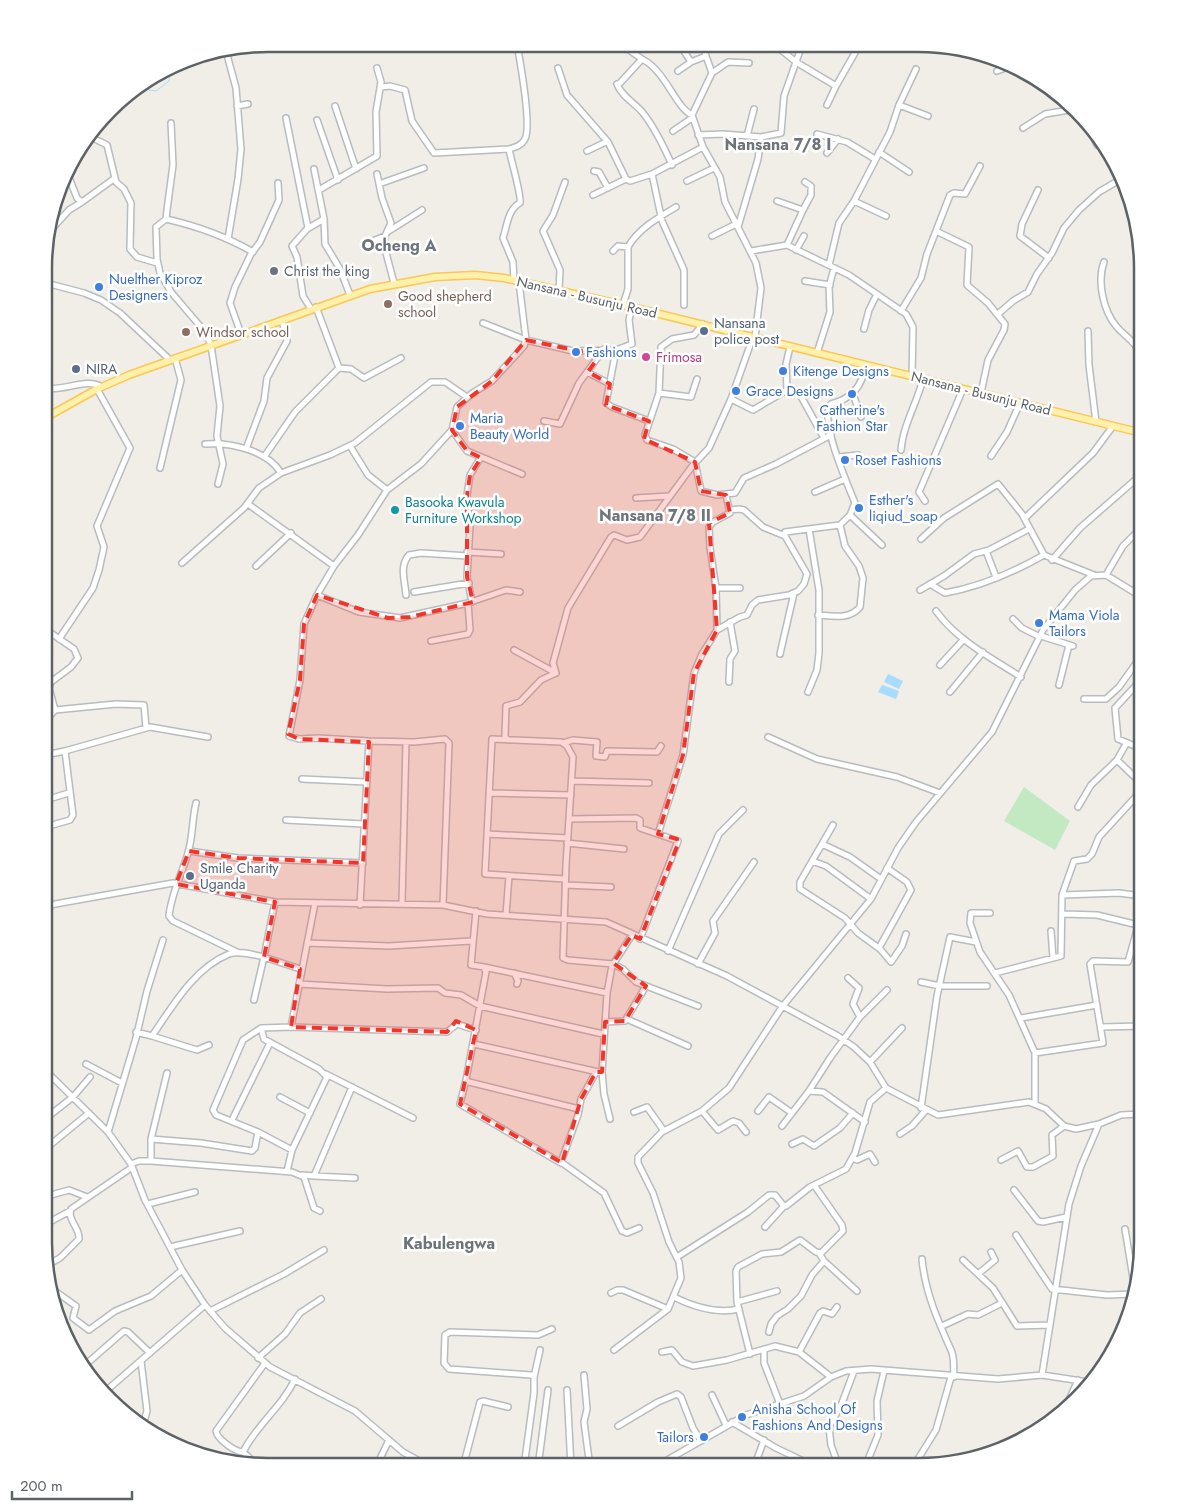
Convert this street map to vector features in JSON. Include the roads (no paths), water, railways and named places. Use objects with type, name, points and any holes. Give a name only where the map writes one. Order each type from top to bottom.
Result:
[{"type":"main road","name":"Nansana - Busunju Road","points":[[52,414],[100,388],[172,359],[350,295],[394,283],[458,276],[517,281],[559,290],[1134,430]]},
{"type":"street","points":[[380,87],[390,86],[405,90],[412,121],[434,153],[509,149],[520,145],[527,134],[518,52]]},
{"type":"street","points":[[556,673],[553,663],[568,608],[611,537],[614,535],[627,540],[640,537],[695,462],[709,448],[731,399],[754,337],[761,288],[759,272],[751,250],[726,202],[721,182],[703,147],[692,116],[682,108],[659,73],[633,52]]},
{"type":"street","points":[[685,52],[691,62]]},
{"type":"street","points":[[705,52],[712,73]]},
{"type":"street","points":[[784,52],[796,62],[836,86]]},
{"type":"street","points":[[698,135],[761,137],[782,132],[784,96],[800,52]]},
{"type":"street","points":[[828,105],[836,86],[855,52]]},
{"type":"street","points":[[678,71],[691,62],[706,56]]},
{"type":"street","points":[[228,57],[236,88],[240,160],[228,239]]},
{"type":"street","points":[[642,58],[617,85],[643,114],[672,165]]},
{"type":"street","points":[[672,131],[692,116],[712,73],[728,62],[739,61],[749,63]]},
{"type":"street","points":[[319,190],[377,155],[376,112],[380,87],[377,68]]},
{"type":"street","points":[[558,68],[567,95],[594,125],[606,142],[626,179]]},
{"type":"street","points":[[817,353],[831,308],[831,266],[839,223],[854,201],[890,132],[899,105],[916,69]]},
{"type":"street","points":[[997,71],[1001,69]]},
{"type":"street","points":[[237,106],[248,104]]},
{"type":"street","points":[[899,105],[928,116]]},
{"type":"street","points":[[334,106],[356,169]]},
{"type":"street","points":[[747,136],[754,110]]},
{"type":"street","points":[[1023,128],[1045,114],[1065,111]]},
{"type":"street","points":[[286,118],[308,228]]},
{"type":"street","points":[[317,120],[338,180]]},
{"type":"street","points":[[171,124],[173,165],[166,218],[156,228],[157,263],[168,287],[206,333],[211,345],[220,406],[217,426],[223,464],[218,484]]},
{"type":"street","points":[[817,134],[838,139],[875,159]]},
{"type":"street","points":[[737,226],[758,159],[761,137]]},
{"type":"street","points":[[96,139],[107,145],[115,178],[131,203],[130,249],[137,257],[157,263]]},
{"type":"street","points":[[827,153],[838,139]]},
{"type":"street","points":[[587,151],[606,142]]},
{"type":"street","points":[[592,195],[626,179],[630,181],[652,174],[703,147]]},
{"type":"street","points":[[443,905],[449,743],[446,739],[406,742],[318,738],[299,740],[292,738],[288,734],[300,680],[304,624],[317,595],[334,566],[358,535],[387,490],[421,464],[452,430],[457,406],[467,397],[492,381],[514,358],[526,340],[517,281],[512,262],[502,238],[510,213],[520,203],[522,198],[515,178],[509,149]]},
{"type":"street","points":[[879,152],[908,172]]},
{"type":"street","points":[[901,311],[922,278],[927,254],[950,195],[954,193],[965,194],[980,166]]},
{"type":"street","points":[[379,184],[424,168]]},
{"type":"street","points":[[687,181],[714,168]]},
{"type":"street","points":[[314,169],[324,219],[325,244],[340,269],[350,295]]},
{"type":"street","points":[[594,171],[599,172],[608,188]]},
{"type":"street","points":[[377,174],[391,223],[389,231]]},
{"type":"street","points":[[652,174],[661,216],[684,270],[684,305]]},
{"type":"street","points":[[58,222],[69,210],[115,178]]},
{"type":"street","points":[[71,182],[77,198],[82,202]]},
{"type":"street","points":[[559,290],[560,270],[543,231],[553,215],[565,182]]},
{"type":"street","points":[[787,246],[811,195],[810,186],[805,182]]},
{"type":"street","points":[[998,314],[1012,300],[1026,295],[1049,258],[1064,228],[1079,210],[1092,197],[1115,182]]},
{"type":"street","points":[[241,334],[230,303],[235,287],[260,242],[279,200],[278,183]]},
{"type":"street","points":[[1038,190],[1022,224],[1020,236],[1049,258]]},
{"type":"street","points":[[777,201],[803,210]]},
{"type":"street","points":[[854,201],[886,216]]},
{"type":"street","points":[[623,305],[628,288],[628,247],[641,231],[676,207]]},
{"type":"street","points":[[365,244],[385,236],[389,231],[422,210]]},
{"type":"street","points":[[166,218],[193,225],[228,239],[253,252]]},
{"type":"street","points":[[324,219],[308,228],[294,241],[292,249],[297,257],[303,296],[313,308],[339,368]]},
{"type":"street","points":[[712,236],[737,226]]},
{"type":"street","points":[[936,231],[970,248],[966,283],[998,314],[1005,327],[988,360],[980,393]]},
{"type":"street","points":[[385,236],[385,249],[394,283]]},
{"type":"street","points":[[796,250],[804,236]]},
{"type":"street","points":[[613,251],[618,246],[628,247]]},
{"type":"street","points":[[751,250],[787,246],[831,266],[877,294],[909,317],[913,327],[912,376]]},
{"type":"street","points":[[1104,262],[1101,280],[1108,312],[1116,326],[1130,336],[1134,344]]},
{"type":"street","points":[[805,281],[830,285]]},
{"type":"street","points":[[52,285],[100,300],[120,314],[172,359],[181,380],[160,468]]},
{"type":"street","points":[[864,329],[869,310],[877,294]]},
{"type":"street","points":[[483,323],[526,340],[579,351],[616,350],[632,344],[629,320],[632,307]]},
{"type":"street","points":[[246,449],[264,402],[267,378],[287,341],[282,320]]},
{"type":"street","points":[[703,324],[694,335],[672,339],[663,344],[659,358],[659,393],[645,435],[647,440],[673,449],[695,462],[701,491],[711,495],[735,493],[744,478],[776,464],[831,435]]},
{"type":"street","points":[[1088,331],[1088,365],[1096,422]]},
{"type":"street","points":[[787,389],[786,369],[790,347]]},
{"type":"street","points":[[544,421],[560,424],[574,392],[604,349]]},
{"type":"street","points":[[616,350],[606,401],[608,406],[650,422]]},
{"type":"street","points":[[264,457],[294,412],[339,368],[352,369],[364,378],[401,358]]},
{"type":"street","points":[[785,536],[785,532],[840,525],[850,516],[855,503],[845,479],[826,412],[831,404],[847,399],[853,394],[864,376],[864,365]]},
{"type":"street","points":[[587,372],[610,384]]},
{"type":"street","points":[[659,393],[691,397],[697,379]]},
{"type":"street","points":[[901,450],[905,430],[917,401],[923,379]]},
{"type":"street","points":[[52,389],[95,382],[100,388],[130,448],[97,526],[104,547],[93,588],[59,639]]},
{"type":"street","points":[[182,563],[248,504],[259,488],[281,473],[350,446],[431,382],[445,382],[467,397]]},
{"type":"street","points":[[731,399],[753,410],[787,389],[798,391],[824,438]]},
{"type":"street","points":[[925,500],[919,492],[963,389]]},
{"type":"street","points":[[853,394],[861,417]]},
{"type":"street","points":[[991,456],[1007,432],[1020,402]]},
{"type":"street","points":[[1025,518],[1093,453],[1113,426]]},
{"type":"street","points":[[452,430],[467,451],[522,474]]},
{"type":"street","points":[[205,444],[220,443],[246,449],[271,461],[281,473]]},
{"type":"street","points":[[350,446],[368,475],[387,490]]},
{"type":"street","points":[[838,457],[858,455]]},
{"type":"street","points":[[431,640],[468,634],[470,630],[467,554],[470,525],[467,502],[470,475],[481,458]]},
{"type":"street","points":[[815,492],[845,479]]},
{"type":"street","points":[[1052,560],[1080,528],[1134,481]]},
{"type":"street","points":[[921,539],[944,518],[998,484],[1025,518],[1044,555],[1052,560],[1094,575],[1106,575],[1134,592]]},
{"type":"street","points":[[717,630],[716,588],[709,527],[713,522],[730,513],[726,495]]},
{"type":"street","points":[[636,498],[669,496]]},
{"type":"street","points":[[248,504],[291,533],[334,566]]},
{"type":"street","points":[[658,834],[683,755],[694,673],[702,654],[717,630],[747,615],[752,605],[758,600],[794,593],[804,584],[807,574],[785,536],[762,527],[744,510],[739,508],[730,510]]},
{"type":"street","points":[[850,516],[882,545]]},
{"type":"street","points":[[818,615],[845,616],[857,611],[860,607],[863,578],[859,566],[845,546],[840,525]]},
{"type":"street","points":[[808,692],[818,666],[816,562],[809,529]]},
{"type":"street","points":[[920,590],[974,554],[986,551],[1029,529]]},
{"type":"street","points":[[256,566],[291,533]]},
{"type":"street","points":[[1106,575],[1123,546],[1134,535]]},
{"type":"street","points":[[986,551],[996,577]]},
{"type":"street","points":[[406,595],[403,573],[405,561],[409,555],[421,553],[501,554]]},
{"type":"street","points":[[930,584],[945,594],[1025,566],[1044,555]]},
{"type":"street","points":[[614,1350],[668,1309],[681,1278],[677,1257],[669,1242],[654,1193],[637,1160],[640,1154],[664,1131],[702,1110],[730,1088],[782,1007],[871,899],[902,842],[940,793],[992,732],[1040,636],[1075,590],[1094,575]]},
{"type":"street","points":[[414,592],[469,583]]},
{"type":"street","points":[[716,588],[740,588]]},
{"type":"street","points":[[317,595],[342,607],[388,618],[410,617],[470,603],[506,590],[520,592]]},
{"type":"street","points":[[780,654],[794,593]]},
{"type":"street","points":[[936,611],[946,624],[964,639],[1021,677]]},
{"type":"street","points":[[1013,618],[1022,628],[1040,636],[1071,645],[1059,685]]},
{"type":"street","points":[[729,682],[730,659],[734,650],[730,622]]},
{"type":"street","points":[[52,634],[74,649],[78,658],[71,667],[52,681]]},
{"type":"street","points":[[940,665],[964,639]]},
{"type":"street","points":[[514,650],[556,673]]},
{"type":"street","points":[[950,692],[983,652]]},
{"type":"street","points":[[1084,699],[1106,699],[1119,687],[1134,666]]},
{"type":"street","points":[[507,740],[505,736],[507,705],[520,702],[541,680],[556,673]]},
{"type":"street","points":[[1134,691],[1115,708],[1117,736],[1126,744],[1134,746]]},
{"type":"street","points":[[52,699],[55,710]]},
{"type":"street","points":[[52,713],[55,710],[116,704],[144,705],[146,728]]},
{"type":"street","points":[[52,754],[146,728],[208,738]]},
{"type":"street","points":[[768,737],[817,759],[897,777],[940,793]]},
{"type":"street","points":[[611,887],[485,874],[490,740],[563,743],[573,740],[597,742],[596,756],[605,757],[607,751],[657,752],[661,746]]},
{"type":"street","points":[[360,905],[370,741]]},
{"type":"street","points":[[402,904],[406,742]]},
{"type":"street","points":[[563,743],[573,757],[565,882],[563,958],[613,964],[623,969],[636,982],[698,1006]]},
{"type":"street","points":[[1078,808],[1091,786],[1117,760],[1126,744]]},
{"type":"street","points":[[52,824],[72,817],[73,811],[64,751]]},
{"type":"street","points":[[1117,760],[1134,776]]},
{"type":"street","points":[[302,779],[366,782]]},
{"type":"street","points":[[572,781],[649,783]]},
{"type":"street","points":[[52,798],[69,793]]},
{"type":"street","points":[[489,793],[571,796]]},
{"type":"street","points":[[995,973],[1063,954],[1062,895],[1074,861],[1087,859],[1092,854],[1099,837],[1134,799]]},
{"type":"street","points":[[196,803],[192,818],[189,851],[176,884],[169,913],[171,920],[240,953]]},
{"type":"street","points":[[668,951],[719,834],[743,810]]},
{"type":"street","points":[[569,819],[636,818],[640,820],[640,828],[677,839],[678,842],[640,939]]},
{"type":"street","points":[[286,820],[364,824]]},
{"type":"street","points":[[833,825],[800,882],[800,889],[845,918],[892,962],[902,946],[906,934]]},
{"type":"street","points":[[487,834],[624,848]]},
{"type":"street","points":[[822,844],[850,857],[882,879]]},
{"type":"street","points":[[189,851],[238,858],[363,863]]},
{"type":"street","points":[[812,861],[826,866],[871,899]]},
{"type":"street","points":[[698,964],[715,933],[713,921],[754,862]]},
{"type":"street","points":[[879,948],[911,890],[907,882],[887,868]]},
{"type":"street","points":[[506,914],[509,876]]},
{"type":"street","points":[[52,905],[130,892],[165,884],[176,884],[275,902],[443,905],[476,911],[606,922],[698,964],[845,1040],[870,1062],[886,1088],[924,1109],[943,1115],[1023,1103],[1035,1104],[1046,1109],[1064,1126],[1076,1129],[1099,1124],[1121,1115],[1134,1114]]},
{"type":"street","points":[[1062,895],[1119,893],[1134,895]]},
{"type":"street","points":[[254,1000],[275,902]]},
{"type":"street","points":[[291,1027],[300,969],[315,903]]},
{"type":"street","points":[[476,911],[471,941],[471,965],[607,993]]},
{"type":"street","points":[[990,913],[971,913],[970,924],[982,956],[995,973],[1022,1018],[1035,1053],[1035,1104]]},
{"type":"street","points":[[1063,914],[1096,916],[1134,924]]},
{"type":"street","points":[[1051,931],[1054,958]]},
{"type":"street","points":[[610,1119],[599,1072],[607,993],[613,964],[632,935]]},
{"type":"street","points":[[900,1134],[912,1126],[924,1109],[940,986],[951,936],[976,942]]},
{"type":"street","points":[[108,1132],[164,940]]},
{"type":"street","points":[[307,944],[389,946],[471,941]]},
{"type":"street","points":[[1035,1053],[1101,1044],[1103,1040],[1090,962],[1127,963],[1134,948]]},
{"type":"street","points":[[152,1036],[176,999],[196,977],[230,954],[240,953],[264,957],[300,969]]},
{"type":"street","points":[[484,967],[486,972],[474,1044],[460,1104],[562,1163],[604,1193],[622,1231],[627,1234],[639,1228]]},
{"type":"street","points":[[514,973],[518,981],[517,984]]},
{"type":"street","points":[[848,978],[859,988],[853,1004],[860,1017]]},
{"type":"street","points":[[921,982],[940,986],[987,986]]},
{"type":"street","points":[[299,984],[388,989],[438,988],[445,993],[461,995],[480,1006],[603,1034]]},
{"type":"street","points":[[604,1022],[624,1022],[646,986]]},
{"type":"street","points":[[782,1126],[809,1091],[860,1017],[887,990]]},
{"type":"street","points":[[1022,1018],[1097,1005]]},
{"type":"street","points":[[628,1018],[688,1046]]},
{"type":"street","points":[[292,1150],[232,1120],[216,1115],[213,1108],[243,1040],[260,1028],[291,1027],[447,1032],[457,1024],[476,1030]]},
{"type":"street","points":[[1101,1027],[1134,1026]]},
{"type":"street","points":[[260,1028],[261,1036],[270,1043],[413,1118]]},
{"type":"street","points":[[870,1062],[902,1028]]},
{"type":"street","points":[[136,1032],[198,1050],[209,1046]]},
{"type":"street","points":[[232,1120],[270,1043]]},
{"type":"street","points":[[474,1044],[599,1072]]},
{"type":"street","points":[[86,1064],[122,1083]]},
{"type":"street","points":[[562,1163],[561,1159],[581,1099],[599,1072]]},
{"type":"street","points":[[151,1161],[151,1140],[168,1073]]},
{"type":"street","points":[[287,1170],[292,1150],[326,1082],[326,1074]]},
{"type":"street","points":[[52,1077],[108,1132],[131,1166],[182,1270],[210,1311],[258,1358],[355,1411],[388,1440],[414,1458]]},
{"type":"street","points":[[52,1113],[73,1097],[90,1077]]},
{"type":"street","points":[[466,1080],[579,1109]]},
{"type":"street","points":[[314,1176],[352,1087]]},
{"type":"street","points":[[765,1227],[784,1206],[814,1185],[840,1173],[853,1158],[870,1102],[886,1088]]},
{"type":"street","points":[[809,1091],[823,1092],[865,1122]]},
{"type":"street","points":[[280,1097],[310,1113]]},
{"type":"street","points":[[758,1112],[769,1097],[792,1113]]},
{"type":"street","points":[[634,1112],[646,1107],[664,1131]]},
{"type":"street","points":[[702,1110],[718,1130],[733,1121],[739,1123],[746,1132]]},
{"type":"street","points":[[52,1143],[89,1113]]},
{"type":"street","points":[[792,1144],[803,1139],[814,1146],[840,1128],[853,1113]]},
{"type":"street","points":[[1042,1374],[1066,1217],[1080,1166],[1099,1124]]},
{"type":"street","points":[[1001,1160],[1018,1151],[1027,1167],[1038,1164],[1053,1156],[1052,1135],[1064,1126]]},
{"type":"street","points":[[151,1140],[200,1143],[252,1151],[255,1148],[258,1132]]},
{"type":"street","points":[[853,1158],[857,1160],[870,1154],[875,1162]]},
{"type":"street","points":[[52,1221],[70,1211],[139,1161],[270,1172],[287,1170],[302,1176],[355,1178]]},
{"type":"street","points":[[302,1176],[314,1208],[320,1211]]},
{"type":"street","points":[[814,1185],[843,1228],[842,1234],[819,1253]]},
{"type":"street","points":[[52,1195],[69,1190],[87,1197]]},
{"type":"street","points":[[1014,1190],[1038,1221],[1043,1222],[1066,1217]]},
{"type":"street","points":[[148,1204],[195,1192]]},
{"type":"street","points":[[677,1257],[748,1212],[769,1195],[775,1195],[784,1206]]},
{"type":"street","points":[[53,1261],[60,1258],[80,1238],[70,1211]]},
{"type":"street","points":[[1125,1230],[1132,1271]]},
{"type":"street","points":[[170,1247],[240,1231]]},
{"type":"street","points":[[1016,1234],[1052,1288],[1107,1295],[1127,1294]]},
{"type":"street","points":[[750,1354],[737,1302],[736,1271],[743,1262],[762,1254],[781,1252],[800,1240],[819,1253],[824,1261],[858,1291]]},
{"type":"street","points":[[210,1311],[284,1274],[324,1250]]},
{"type":"street","points":[[978,1274],[995,1260],[990,1252]]},
{"type":"street","points":[[919,1458],[936,1430],[953,1377],[952,1350],[947,1345],[942,1326],[928,1297],[922,1259]]},
{"type":"street","points":[[963,1260],[993,1288],[1018,1326],[1050,1325]]},
{"type":"street","points":[[769,1332],[771,1324],[777,1316],[788,1309],[801,1296],[812,1275],[824,1261]]},
{"type":"street","points":[[59,1294],[75,1305],[77,1308],[73,1313],[73,1318],[89,1330],[115,1311],[150,1296],[182,1270]]},
{"type":"street","points":[[611,1293],[617,1290],[624,1290],[668,1309]]},
{"type":"street","points":[[737,1302],[777,1291]]},
{"type":"street","points":[[674,1297],[696,1307],[730,1311],[739,1309]]},
{"type":"street","points":[[258,1358],[284,1334],[300,1313],[321,1299]]},
{"type":"street","points":[[942,1326],[968,1314],[978,1315],[1002,1303]]},
{"type":"street","points":[[109,1388],[205,1305]]},
{"type":"street","points":[[799,1352],[820,1312],[832,1314],[837,1307]]},
{"type":"street","points":[[534,1377],[521,1374],[449,1369],[444,1363],[445,1335],[450,1332],[538,1334],[552,1329]]},
{"type":"street","points":[[89,1362],[124,1332],[128,1332],[150,1353]]},
{"type":"street","points":[[662,1352],[672,1350],[682,1362],[693,1366],[750,1354],[775,1346],[799,1352],[831,1377]]},
{"type":"street","points":[[764,1349],[764,1363],[780,1404]]},
{"type":"street","points":[[525,1458],[534,1393],[534,1377],[540,1350]]},
{"type":"street","points":[[141,1361],[147,1411],[144,1419]]},
{"type":"street","points":[[249,1458],[243,1452],[238,1452],[220,1438],[216,1431],[265,1363]]},
{"type":"street","points":[[835,1458],[830,1445],[830,1427],[842,1403],[854,1370]]},
{"type":"street","points":[[869,1458],[878,1435],[877,1401],[884,1370]]},
{"type":"street","points":[[671,1458],[729,1423],[746,1415],[804,1396],[831,1377],[846,1371],[884,1370],[953,1377],[998,1379],[1042,1374],[1083,1381]]},
{"type":"street","points":[[584,1375],[587,1409],[585,1434],[589,1458]]},
{"type":"street","points":[[243,1452],[256,1429],[285,1398],[295,1379]]},
{"type":"street","points":[[1072,1393],[1078,1380]]},
{"type":"street","points":[[539,1458],[548,1390]]},
{"type":"street","points":[[566,1390],[570,1458]]},
{"type":"street","points":[[618,1426],[666,1398],[679,1395],[702,1441]]},
{"type":"street","points":[[712,1395],[729,1423],[799,1458]]},
{"type":"street","points":[[465,1458],[480,1402],[508,1407]]},
{"type":"street","points":[[380,1458],[388,1440]]},
{"type":"street","points":[[757,1458],[764,1440]]},
{"type":"water","points":[[888,674],[903,681],[899,689],[884,682]]},
{"type":"water","points":[[882,685],[899,691],[896,699],[878,692]]},
{"type":"waterway","points":[[148,90],[156,91],[169,81],[169,77]]},
{"type":"place","name":"Christ the king","points":[[274,271]]},
{"type":"place","name":"Nuelther Kiproz Designers","points":[[99,287]]},
{"type":"place","name":"Good shepherd school","points":[[388,304]]},
{"type":"place","name":"Nansana police post","points":[[704,331]]},
{"type":"place","name":"Windsor school","points":[[186,332]]},
{"type":"place","name":"Fashions","points":[[576,352]]},
{"type":"place","name":"Frimosa","points":[[646,357]]},
{"type":"place","name":"NIRA","points":[[76,369]]},
{"type":"place","name":"Kitenge Designs","points":[[783,371]]},
{"type":"place","name":"Grace Designs","points":[[736,391]]},
{"type":"place","name":"Catherine's Fashion Star","points":[[852,394]]},
{"type":"place","name":"Maria Beauty World","points":[[460,426]]},
{"type":"place","name":"Roset Fashions","points":[[845,460]]},
{"type":"place","name":"Esther's liqiud_soap","points":[[859,508]]},
{"type":"place","name":"Basooka Kwavula Furniture Workshop","points":[[395,510]]},
{"type":"place","name":"Mama Viola Tailors","points":[[1039,623]]},
{"type":"place","name":"Smile Charity Uganda","points":[[190,876]]},
{"type":"place","name":"Anisha School Of Fashions And Designs","points":[[742,1417]]},
{"type":"place","name":"Tailors","points":[[704,1437]]},
{"type":"district","name":"Nansana 7/8 I","points":[[778,144]]},
{"type":"district","name":"Ocheng A","points":[[399,245]]},
{"type":"district","name":"Nansana 7/8 II","points":[[655,515]]},
{"type":"district","name":"Kabulengwa","points":[[449,1243]]}]
